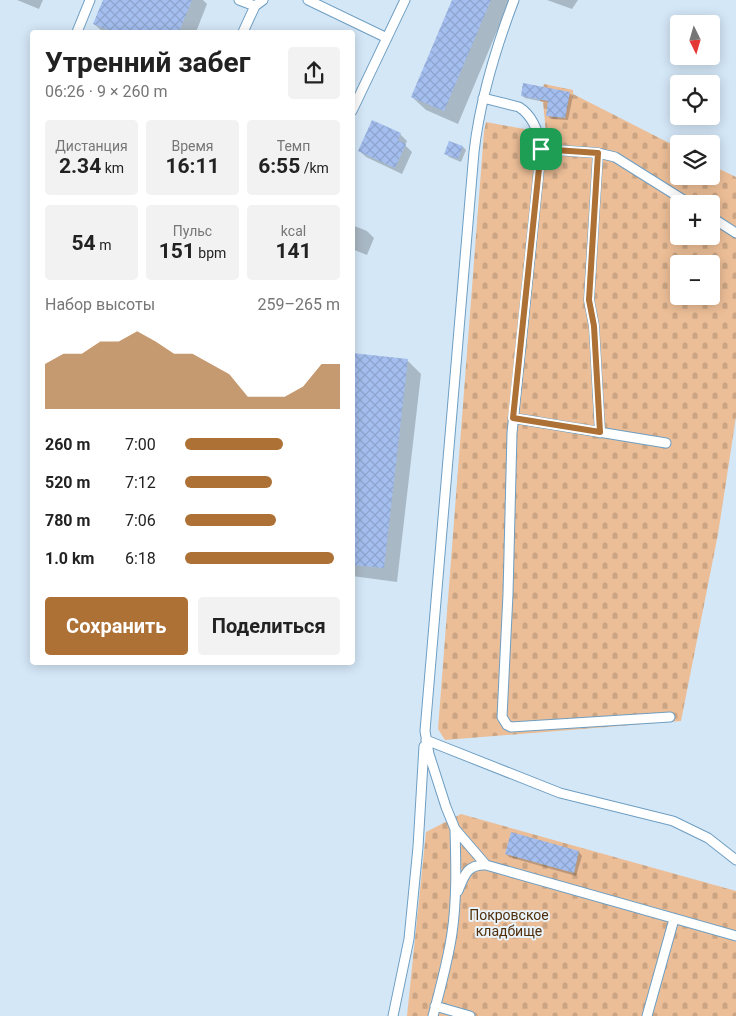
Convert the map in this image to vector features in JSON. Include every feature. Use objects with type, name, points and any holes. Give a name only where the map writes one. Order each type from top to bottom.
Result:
[{"type":"lane","points":[[81,30],[90,0]]},
{"type":"lane","points":[[239,0],[255,6]]},
{"type":"lane","points":[[244,30],[255,6],[263,0]]},
{"type":"lane","points":[[308,0],[387,38]]},
{"type":"lane","points":[[355,105],[405,0]]},
{"type":"lane","points":[[393,1016],[410,930],[418,847],[425,735],[474,152],[483,98],[496,50],[514,0]]},
{"type":"lane","points":[[483,98],[520,107],[524,110],[537,132],[541,149],[513,418],[508,594],[501,710],[503,721],[511,727],[670,717]]},
{"type":"lane","points":[[541,149],[598,153],[615,157],[676,195]]},
{"type":"lane","points":[[598,153],[589,300],[594,326],[600,432]]},
{"type":"lane","points":[[720,223],[736,233]]},
{"type":"lane","points":[[513,418],[666,443]]},
{"type":"lane","points":[[425,735],[446,807],[455,829],[486,865]]},
{"type":"lane","points":[[425,735],[560,793],[672,821],[708,838],[736,860]]},
{"type":"lane","points":[[433,1016],[452,936],[456,898],[455,829]]},
{"type":"lane","points":[[456,898],[469,869],[474,866],[486,865],[736,936]]},
{"type":"lane","points":[[647,1016],[674,919]]},
{"type":"lane","points":[[436,1006],[470,1016]]},
{"type":"green space","points":[[544,84],[573,90],[573,94],[670,143],[670,185],[720,185],[720,169],[736,177],[736,417],[718,534],[681,721],[445,740],[438,729],[484,132],[486,122],[546,133],[543,102],[540,101]]},
{"type":"green space","name":"Покровское кладбище","points":[[461,814],[736,891],[736,1016],[407,1016],[426,832]]},
{"type":"building","points":[[103,0],[192,0],[180,30],[108,30],[93,24]]},
{"type":"building","points":[[452,0],[491,0],[444,111],[411,97]]},
{"type":"building","points":[[523,83],[570,92],[565,118],[546,116],[548,101],[521,96]]},
{"type":"building","points":[[372,120],[401,133],[398,140],[406,144],[395,168],[358,151]]},
{"type":"building","points":[[449,141],[463,146],[458,159],[444,154]]},
{"type":"building","points":[[355,353],[408,359],[384,568],[355,565]]},
{"type":"building","points":[[511,832],[579,851],[574,873],[505,854]]},
{"type":"route","points":[[541,149],[562,152],[598,153],[589,300],[594,326],[600,432],[513,418],[541,149]]}]
